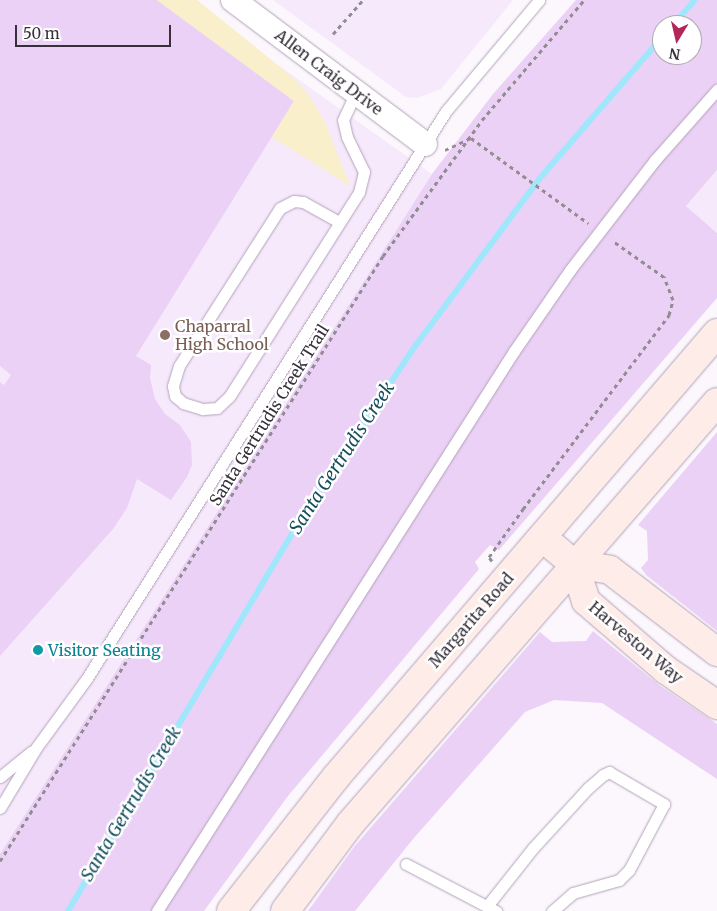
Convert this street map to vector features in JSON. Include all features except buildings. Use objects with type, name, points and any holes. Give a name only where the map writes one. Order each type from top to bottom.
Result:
[{"type":"main road","name":"Margarita Road","points":[[231,911],[336,777],[717,333]]},
{"type":"main road","points":[[285,911],[350,824],[574,564],[717,402]]},
{"type":"main road","points":[[543,538],[574,564],[610,570],[717,652]]},
{"type":"main road","name":"Harveston Way","points":[[574,564],[586,601],[666,670],[717,705]]},
{"type":"street","name":"Allen Craig Drive","points":[[233,0],[425,144]]},
{"type":"lane","points":[[0,808],[36,748],[87,678],[446,111],[539,0]]},
{"type":"lane","points":[[157,911],[353,599],[570,270],[655,160],[717,90]]},
{"type":"lane","points":[[339,222],[303,202],[294,201],[280,208],[179,366],[173,386],[175,396],[183,403],[203,409],[217,408],[228,397],[339,222],[363,182],[360,161],[347,137],[343,120],[356,92]]},
{"type":"lane","points":[[0,777],[36,748]]},
{"type":"lane","points":[[406,864],[491,909],[533,848],[588,788],[604,775],[609,772],[664,804],[629,870],[619,880],[573,893],[552,911]]},
{"type":"path","points":[[334,34],[362,0]]},
{"type":"path","name":"Santa Gertrudis Creek Trail","points":[[0,861],[383,256],[549,38],[584,0]]},
{"type":"path","points":[[471,138],[593,227]]},
{"type":"path","points":[[493,562],[489,556],[669,315],[673,300],[664,277],[608,237]]},
{"type":"shaded area","name":"Chaparral High School","points":[[0,0],[197,0],[248,44],[432,174],[0,854]]},
{"type":"shaded area","points":[[0,0],[157,0],[294,101],[136,356],[151,365],[150,378],[155,399],[165,414],[180,425],[191,442],[192,465],[187,477],[171,500],[137,479],[127,508],[113,529],[0,656],[0,382],[4,385],[11,375],[0,366]]},
{"type":"shaded area","points":[[273,0],[513,0],[441,89],[417,98],[406,97]]},
{"type":"shaded area","points":[[576,0],[717,0],[717,170],[686,206],[717,233],[717,298],[499,550],[490,545],[475,562],[479,569],[288,796],[204,911],[0,911],[0,854],[432,174],[493,94]]},
{"type":"shaded area","points":[[717,170],[717,233],[686,206]]},
{"type":"shaded area","points":[[717,432],[717,631],[646,575],[641,568],[648,560],[647,531],[638,525]]},
{"type":"shaded area","points":[[593,631],[659,685],[717,724],[717,779],[602,703],[554,700],[525,712],[413,839],[355,911],[308,911],[354,847],[540,632],[552,642],[586,641]]},
{"type":"sand","points":[[157,0],[197,0],[290,75],[309,95],[325,122],[350,186],[272,137],[294,101]]},
{"type":"waterway","name":"Santa Gertrudis Creek","points":[[682,15],[695,0]]},
{"type":"waterway","name":"Santa Gertrudis Creek","points":[[68,911],[307,508],[413,349],[540,178],[652,49]]},
{"type":"place","name":"Chaparral High School","points":[[165,335]]},
{"type":"place","name":"Visitor Seating","points":[[38,650]]}]
